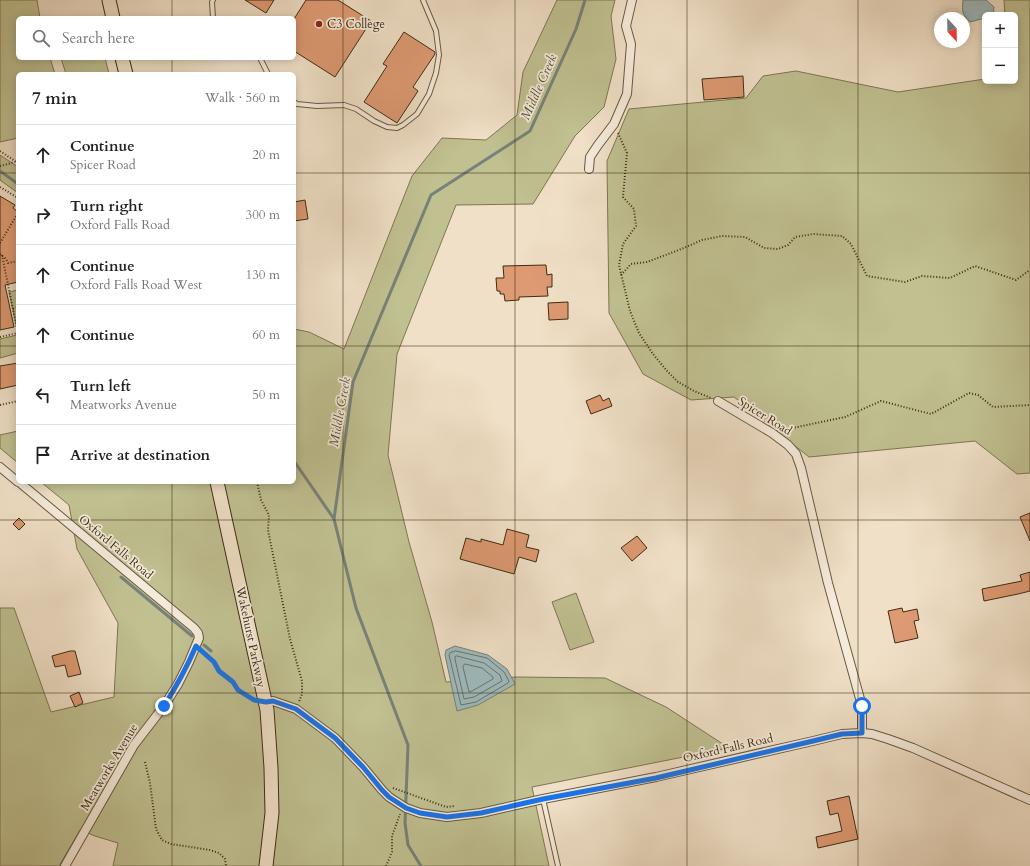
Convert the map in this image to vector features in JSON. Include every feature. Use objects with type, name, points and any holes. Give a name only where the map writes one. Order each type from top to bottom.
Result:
[{"type":"main road","points":[[109,0],[113,16]]},
{"type":"main road","points":[[122,60],[126,72]]},
{"type":"main road","name":"Wakehurst Parkway","points":[[217,484],[266,702],[272,768],[272,806],[266,866]]},
{"type":"street","points":[[589,169],[590,157],[614,124],[627,94],[631,44],[626,26],[632,0]]},
{"type":"street","name":"Spicer Road","points":[[718,401],[772,433],[788,444],[796,454],[801,468],[828,583],[862,706],[862,733]]},
{"type":"street","name":"Oxford Falls Road","points":[[0,467],[16,480]]},
{"type":"street","name":"Oxford Falls Road","points":[[20,484],[198,632]]},
{"type":"street","name":"Meatworks Avenue","points":[[65,866],[134,745],[164,706],[178,684],[196,646],[199,638],[198,632]]},
{"type":"street","name":"Oxford Falls Road","points":[[266,702],[273,701],[296,709],[335,738],[389,797],[406,808],[420,813],[447,817],[481,813],[543,799],[656,778],[835,736],[862,733],[872,734],[913,748],[1030,800]]},
{"type":"lane","points":[[213,0],[213,16]]},
{"type":"lane","points":[[296,103],[317,106],[344,105],[356,109],[374,121],[387,127],[397,128],[417,114],[429,94],[436,73],[439,56],[434,25],[423,0]]},
{"type":"lane","points":[[261,60],[267,72]]},
{"type":"lane","points":[[543,799],[558,866]]},
{"type":"path","points":[[614,124],[627,153],[623,197],[634,209],[636,226],[623,244],[619,265],[630,311],[639,333],[667,371],[678,382],[694,391],[718,401]]},
{"type":"path","points":[[0,151],[16,162]]},
{"type":"path","points":[[0,166],[16,163]]},
{"type":"path","points":[[0,187],[16,197]]},
{"type":"path","points":[[0,243],[16,216]]},
{"type":"path","points":[[621,275],[631,264],[648,262],[702,240],[722,236],[745,237],[764,248],[778,249],[788,245],[795,237],[813,234],[842,236],[851,244],[867,276],[905,282],[922,276],[950,278],[975,266],[1016,280],[1030,270]]},
{"type":"path","points":[[1,254],[8,263],[16,261]]},
{"type":"path","points":[[1,254],[16,323]]},
{"type":"path","points":[[0,337],[16,333]]},
{"type":"path","points":[[772,433],[846,417],[881,401],[931,414],[969,393],[978,395],[993,407],[1030,405]]},
{"type":"path","points":[[0,405],[16,401]]},
{"type":"path","points":[[257,484],[261,500],[269,515],[268,530],[290,639],[302,681],[302,694],[296,709]]},
{"type":"path","points":[[196,646],[214,662],[219,671],[233,682],[238,690],[254,700],[266,702]]},
{"type":"path","points":[[145,762],[150,783],[156,829],[162,840],[171,844],[210,850],[218,853],[225,859],[226,866]]},
{"type":"path","points":[[389,787],[446,807],[461,806]]},
{"type":"path","points":[[386,866],[392,852],[392,836],[401,811],[400,804]]},
{"type":"green space","points":[[0,0],[37,0],[40,16],[16,16],[16,60],[51,60],[54,72],[16,72],[16,138],[0,142]]},
{"type":"green space","points":[[557,0],[615,0],[611,16],[616,59],[604,107],[575,136],[533,204],[456,205],[397,354],[388,455],[409,542],[432,622],[446,682],[516,677],[605,678],[666,707],[729,748],[532,787],[549,866],[113,866],[118,843],[80,830],[59,866],[0,866],[0,608],[14,608],[51,712],[114,697],[118,623],[77,549],[69,505],[43,484],[296,484],[296,329],[309,332],[344,349],[412,176],[442,138],[486,140],[517,115],[523,72]]},
{"type":"green space","points":[[1004,0],[1030,0],[1030,473],[1017,474],[975,441],[809,457],[734,397],[691,400],[643,374],[609,313],[607,161],[629,109],[746,98],[763,76],[796,71],[898,92],[982,79],[982,84],[1018,84],[1018,12],[1005,12]]},
{"type":"green space","points":[[62,60],[106,60],[108,72],[65,72]]},
{"type":"green space","points":[[0,155],[16,166],[16,192],[0,180]]},
{"type":"green space","points":[[16,290],[16,324],[9,292]]},
{"type":"green space","points":[[16,335],[16,354],[0,358],[0,339]]},
{"type":"green space","points":[[16,431],[16,461],[0,448],[0,435]]},
{"type":"green space","points":[[576,593],[594,642],[570,650],[552,602]]},
{"type":"water","points":[[963,0],[986,0],[994,7],[993,12],[982,12],[982,19],[970,22],[970,12],[963,12]]},
{"type":"water","points":[[455,646],[488,655],[507,669],[515,684],[478,705],[457,711],[445,655],[446,650]]},
{"type":"building","points":[[245,0],[274,0],[266,13]]},
{"type":"building","points":[[306,0],[338,0],[371,21],[335,77],[296,52],[296,16]]},
{"type":"building","points":[[404,32],[435,52],[435,54],[413,87],[418,91],[397,123],[364,102],[387,66],[383,64]]},
{"type":"building","points":[[743,76],[744,97],[704,100],[702,79]]},
{"type":"building","points":[[0,196],[15,205],[13,208],[16,210],[16,282],[5,285],[14,327],[0,330]]},
{"type":"building","points":[[305,200],[308,219],[296,221],[296,202]]},
{"type":"building","points":[[546,265],[547,275],[552,274],[552,287],[547,287],[548,296],[519,297],[519,300],[505,301],[504,294],[500,294],[500,291],[497,291],[496,278],[504,278],[503,266]]},
{"type":"building","points":[[568,302],[568,319],[549,320],[548,303]]},
{"type":"building","points":[[16,363],[16,385],[0,389],[0,366]]},
{"type":"building","points":[[600,395],[603,401],[609,398],[612,406],[591,414],[586,401]]},
{"type":"building","points":[[1030,513],[1030,541],[1020,517]]},
{"type":"building","points":[[19,518],[25,524],[19,530],[13,524]]},
{"type":"building","points":[[507,529],[529,535],[526,547],[539,550],[536,562],[519,557],[514,574],[460,559],[466,538],[481,542],[481,539],[503,545]]},
{"type":"building","points":[[637,536],[647,548],[632,561],[621,548]]},
{"type":"building","points":[[1030,572],[1030,591],[984,601],[982,589],[1022,581],[1020,575]]},
{"type":"building","points":[[902,608],[903,612],[917,609],[919,620],[914,621],[918,638],[895,643],[888,611]]},
{"type":"building","points":[[75,651],[81,674],[68,677],[65,665],[55,667],[52,656]]},
{"type":"building","points":[[79,692],[83,703],[75,707],[70,696]]},
{"type":"building","points":[[849,796],[858,839],[818,848],[816,837],[842,831],[838,813],[830,815],[827,801]]},
{"type":"waterway","name":"Middle Creek","points":[[421,866],[408,845],[405,823],[408,745],[356,608],[334,519],[353,382],[431,195],[530,131],[576,29],[585,0]]},
{"type":"waterway","points":[[0,171],[16,183]]},
{"type":"waterway","points":[[296,464],[334,519]]},
{"type":"waterway","points":[[121,577],[192,636]]},
{"type":"waterway","points":[[204,645],[211,651]]},
{"type":"place","name":"C3 College","points":[[319,24]]},
{"type":"route","points":[[164,706],[178,684],[196,646],[214,662],[219,671],[233,682],[238,690],[254,700],[266,702],[273,701],[296,709],[335,738],[389,797],[406,808],[420,813],[447,817],[481,813],[543,799],[656,778],[842,734],[862,733],[862,706]]}]
